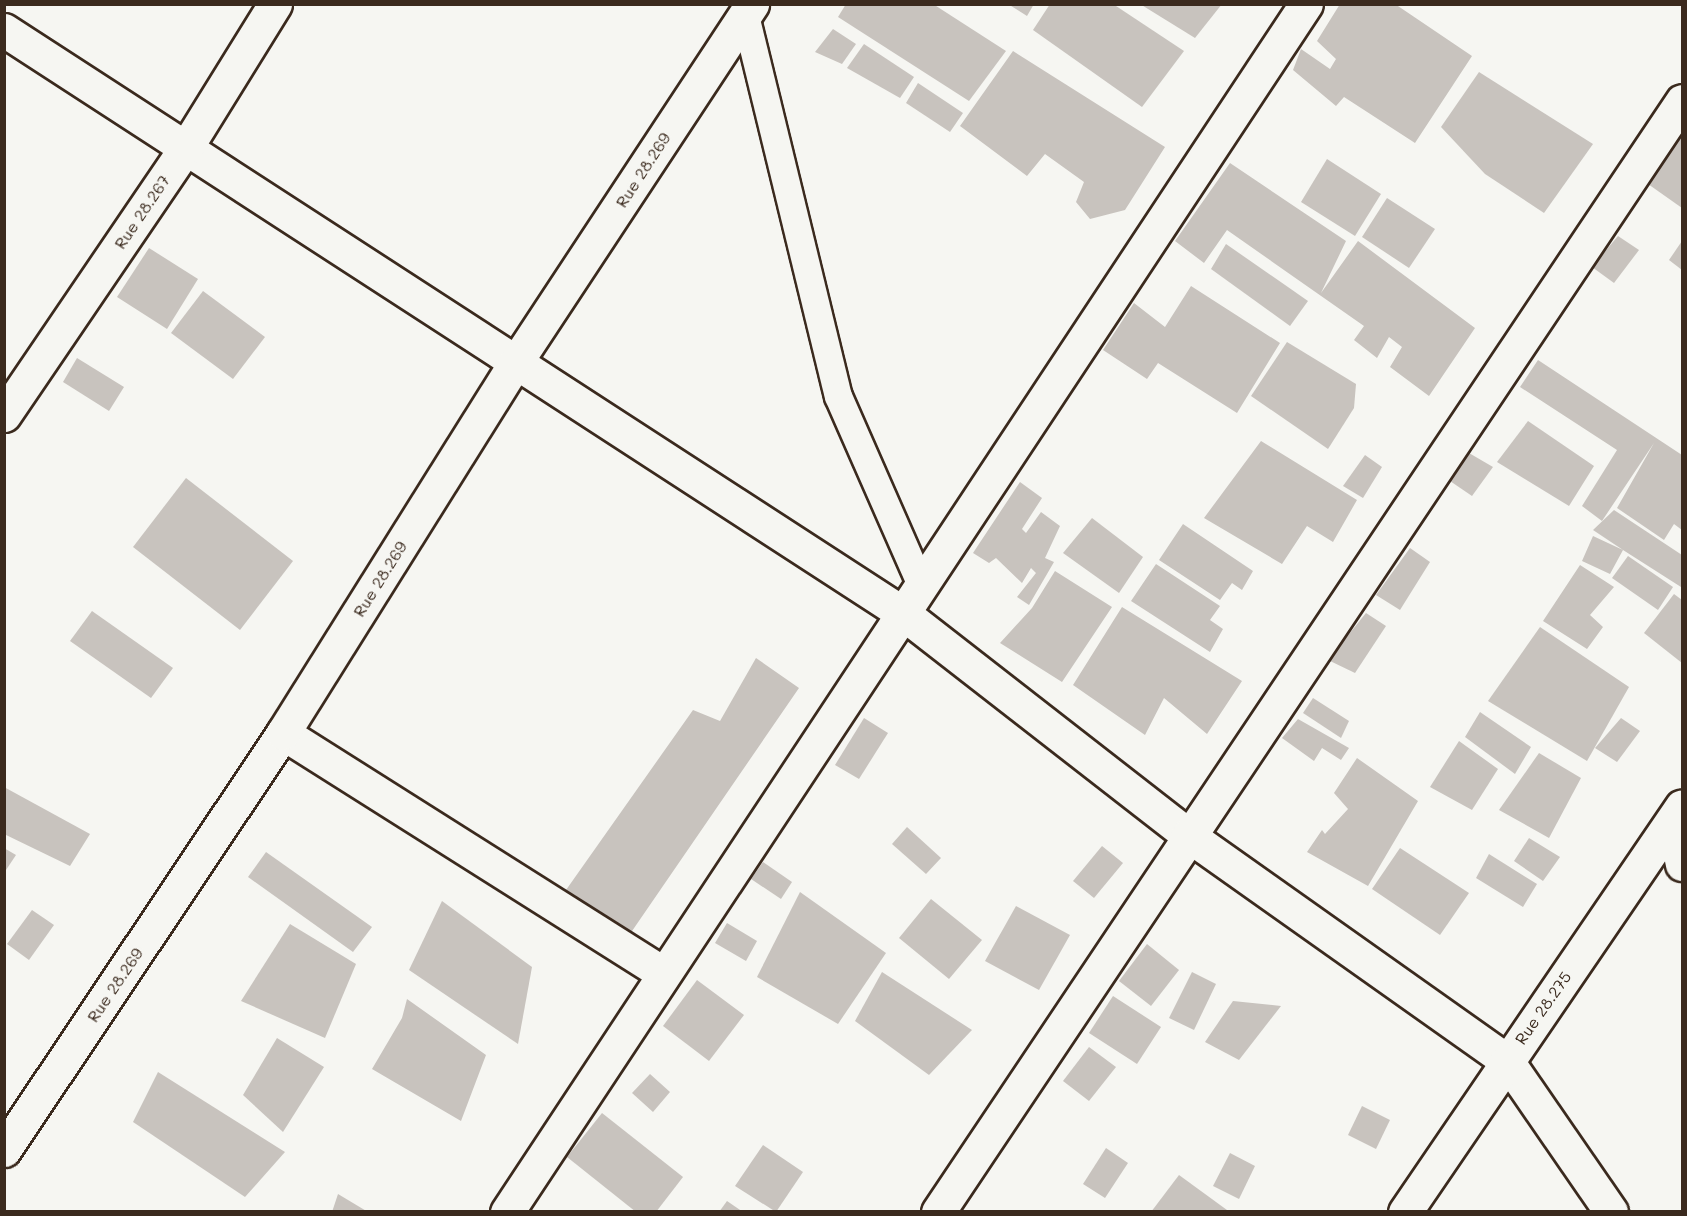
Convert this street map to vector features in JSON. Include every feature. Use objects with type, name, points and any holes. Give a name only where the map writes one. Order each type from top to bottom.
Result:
[{"type":"street","name":"Rue 28.267","points":[[4,416],[187,146],[275,4]]},
{"type":"street","points":[[520,1207],[661,972],[922,587],[1305,4]]},
{"type":"street","name":"Rue 28.269","points":[[4,1150],[284,732],[516,362],[748,10]]},
{"type":"street","points":[[4,30],[187,146],[904,614],[1188,835],[1507,1061],[1611,1212]]},
{"type":"street","points":[[938,1212],[1188,835],[1683,101]]},
{"type":"street","points":[[284,732],[661,972]]},
{"type":"street","points":[[1678,814],[1683,864]]},
{"type":"street","name":"Rue 28.275","points":[[1405,1212],[1678,814]]},
{"type":"lane","points":[[748,10],[838,396],[922,587]]},
{"type":"building","points":[[846,4],[933,4],[1006,51],[969,101],[838,17]]},
{"type":"building","points":[[1008,4],[1034,4],[1027,16]]},
{"type":"building","points":[[1050,4],[1113,4],[1184,51],[1142,107],[1033,30]]},
{"type":"building","points":[[1140,4],[1222,4],[1195,38]]},
{"type":"building","points":[[1340,4],[1395,4],[1472,56],[1415,143],[1344,97],[1336,106],[1293,70],[1301,49],[1330,69],[1336,59],[1317,41]]},
{"type":"building","points":[[833,29],[856,44],[842,64],[815,52]]},
{"type":"building","points":[[864,44],[914,77],[900,98],[847,68]]},
{"type":"building","points":[[1013,51],[1165,147],[1125,210],[1090,219],[1076,202],[1084,182],[1045,154],[1027,176],[960,126]]},
{"type":"building","points":[[1479,72],[1593,144],[1544,213],[1485,174],[1441,127]]},
{"type":"building","points":[[918,83],[963,113],[950,132],[906,103]]},
{"type":"building","points":[[1682,129],[1682,208],[1648,184]]},
{"type":"building","points":[[1327,159],[1381,194],[1355,236],[1301,202]]},
{"type":"building","points":[[1230,163],[1346,241],[1321,293],[1358,241],[1475,328],[1429,396],[1390,367],[1402,347],[1389,337],[1377,358],[1354,340],[1364,326],[1227,230],[1204,263],[1175,241]]},
{"type":"building","points":[[1387,198],[1435,229],[1409,268],[1362,237]]},
{"type":"building","points":[[1618,236],[1639,250],[1614,283],[1592,267]]},
{"type":"building","points":[[1682,241],[1682,270],[1669,260]]},
{"type":"building","points":[[1226,244],[1308,301],[1290,326],[1211,269]]},
{"type":"building","points":[[149,248],[198,279],[167,329],[117,297]]},
{"type":"building","points":[[1191,286],[1280,343],[1237,413],[1158,363],[1147,379],[1103,350],[1134,303],[1165,327]]},
{"type":"building","points":[[203,291],[265,337],[233,379],[171,333]]},
{"type":"building","points":[[1287,342],[1356,384],[1354,408],[1328,449],[1251,396]]},
{"type":"building","points":[[77,358],[124,387],[109,411],[63,382]]},
{"type":"building","points":[[1538,360],[1682,455],[1682,530],[1674,524],[1664,540],[1617,508],[1654,443],[1602,521],[1582,506],[1617,450],[1520,387]]},
{"type":"building","points":[[1528,421],[1594,466],[1569,506],[1497,462]]},
{"type":"building","points":[[1261,441],[1357,500],[1333,542],[1307,526],[1282,564],[1204,518]]},
{"type":"building","points":[[1469,453],[1493,467],[1472,496],[1450,481]]},
{"type":"building","points":[[1365,455],[1382,467],[1363,498],[1343,486]]},
{"type":"building","points":[[186,478],[293,561],[240,630],[133,547]]},
{"type":"building","points":[[1020,482],[1042,498],[1022,529],[1026,533],[1041,512],[1060,526],[1045,558],[1054,562],[1029,605],[1017,597],[1036,573],[1031,568],[1022,583],[996,558],[989,563],[973,553]]},
{"type":"building","points":[[1614,510],[1682,555],[1681,587],[1593,530]]},
{"type":"building","points":[[1092,518],[1143,557],[1119,593],[1063,553]]},
{"type":"building","points":[[1183,524],[1253,571],[1242,590],[1232,583],[1220,600],[1159,560]]},
{"type":"building","points":[[1593,536],[1623,550],[1610,574],[1582,561]]},
{"type":"building","points":[[1410,548],[1430,562],[1400,610],[1376,595]]},
{"type":"building","points":[[1628,556],[1673,587],[1658,610],[1612,578]]},
{"type":"building","points":[[1156,564],[1220,606],[1210,620],[1223,629],[1210,652],[1131,601]]},
{"type":"building","points":[[1580,565],[1614,587],[1590,615],[1603,627],[1587,649],[1543,621]]},
{"type":"building","points":[[1055,571],[1112,607],[1062,682],[1000,643],[1032,608]]},
{"type":"building","points":[[1674,594],[1682,600],[1682,663],[1644,633]]},
{"type":"building","points":[[1122,607],[1242,681],[1207,734],[1164,698],[1145,735],[1073,685]]},
{"type":"building","points":[[92,611],[173,668],[151,698],[70,641]]},
{"type":"building","points":[[1366,613],[1386,626],[1355,673],[1328,660]]},
{"type":"building","points":[[1540,627],[1629,687],[1587,761],[1488,701]]},
{"type":"building","points":[[756,658],[799,688],[630,934],[566,890],[693,710],[720,721]]},
{"type":"building","points":[[1313,698],[1349,721],[1341,738],[1303,713]]},
{"type":"building","points":[[1480,712],[1531,747],[1515,774],[1465,737]]},
{"type":"building","points":[[864,718],[888,733],[859,779],[835,765]]},
{"type":"building","points":[[1621,718],[1640,731],[1617,762],[1595,748]]},
{"type":"building","points":[[1298,719],[1349,748],[1341,760],[1322,748],[1314,761],[1282,738]]},
{"type":"building","points":[[1459,741],[1498,769],[1472,810],[1430,787]]},
{"type":"building","points":[[1539,753],[1581,778],[1549,838],[1499,810]]},
{"type":"building","points":[[1357,758],[1418,801],[1368,886],[1307,852],[1322,830],[1325,834],[1348,809],[1334,793]]},
{"type":"building","points":[[4,787],[90,834],[70,866],[4,834]]},
{"type":"building","points":[[907,827],[941,858],[926,874],[892,844]]},
{"type":"building","points":[[1529,838],[1560,857],[1543,881],[1514,861]]},
{"type":"building","points":[[1102,846],[1123,863],[1094,898],[1073,881]]},
{"type":"building","points":[[4,848],[16,855],[4,873]]},
{"type":"building","points":[[1400,848],[1469,893],[1440,935],[1372,889]]},
{"type":"building","points":[[266,852],[372,927],[353,952],[248,877]]},
{"type":"building","points":[[1489,854],[1537,884],[1523,907],[1476,878]]},
{"type":"building","points":[[763,862],[792,882],[781,899],[751,879]]},
{"type":"building","points":[[800,892],[886,953],[838,1024],[757,977]]},
{"type":"building","points":[[931,899],[982,940],[949,979],[899,938]]},
{"type":"building","points":[[442,901],[532,967],[518,1044],[409,970]]},
{"type":"building","points":[[1016,906],[1070,935],[1039,990],[985,961]]},
{"type":"building","points":[[32,910],[54,925],[29,960],[7,944]]},
{"type":"building","points":[[727,923],[757,941],[746,961],[715,943]]},
{"type":"building","points":[[290,924],[356,964],[325,1038],[241,1001]]},
{"type":"building","points":[[1147,944],[1179,970],[1151,1006],[1119,981]]},
{"type":"building","points":[[882,972],[972,1030],[929,1075],[855,1021]]},
{"type":"building","points":[[1192,972],[1216,984],[1194,1030],[1169,1018]]},
{"type":"building","points":[[697,980],[744,1015],[709,1061],[663,1026]]},
{"type":"building","points":[[1113,996],[1161,1027],[1137,1064],[1089,1033]]},
{"type":"building","points":[[407,999],[486,1055],[461,1121],[372,1069],[402,1018]]},
{"type":"building","points":[[1233,1001],[1281,1006],[1239,1060],[1205,1042]]},
{"type":"building","points":[[277,1038],[324,1067],[283,1132],[243,1095]]},
{"type":"building","points":[[1089,1047],[1116,1067],[1089,1101],[1063,1081]]},
{"type":"building","points":[[158,1072],[285,1152],[245,1197],[133,1122]]},
{"type":"building","points":[[650,1074],[670,1092],[653,1112],[632,1093]]},
{"type":"building","points":[[1362,1106],[1390,1120],[1376,1149],[1348,1135]]},
{"type":"building","points":[[602,1113],[683,1177],[656,1212],[636,1212],[567,1157]]},
{"type":"building","points":[[763,1145],[803,1172],[776,1212],[735,1186]]},
{"type":"building","points":[[1106,1148],[1128,1163],[1105,1198],[1083,1184]]},
{"type":"building","points":[[1230,1153],[1255,1166],[1239,1199],[1213,1186]]},
{"type":"building","points":[[1179,1175],[1227,1210],[1151,1212]]},
{"type":"building","points":[[338,1194],[368,1212],[332,1212]]},
{"type":"building","points":[[727,1201],[743,1212],[719,1212]]}]
